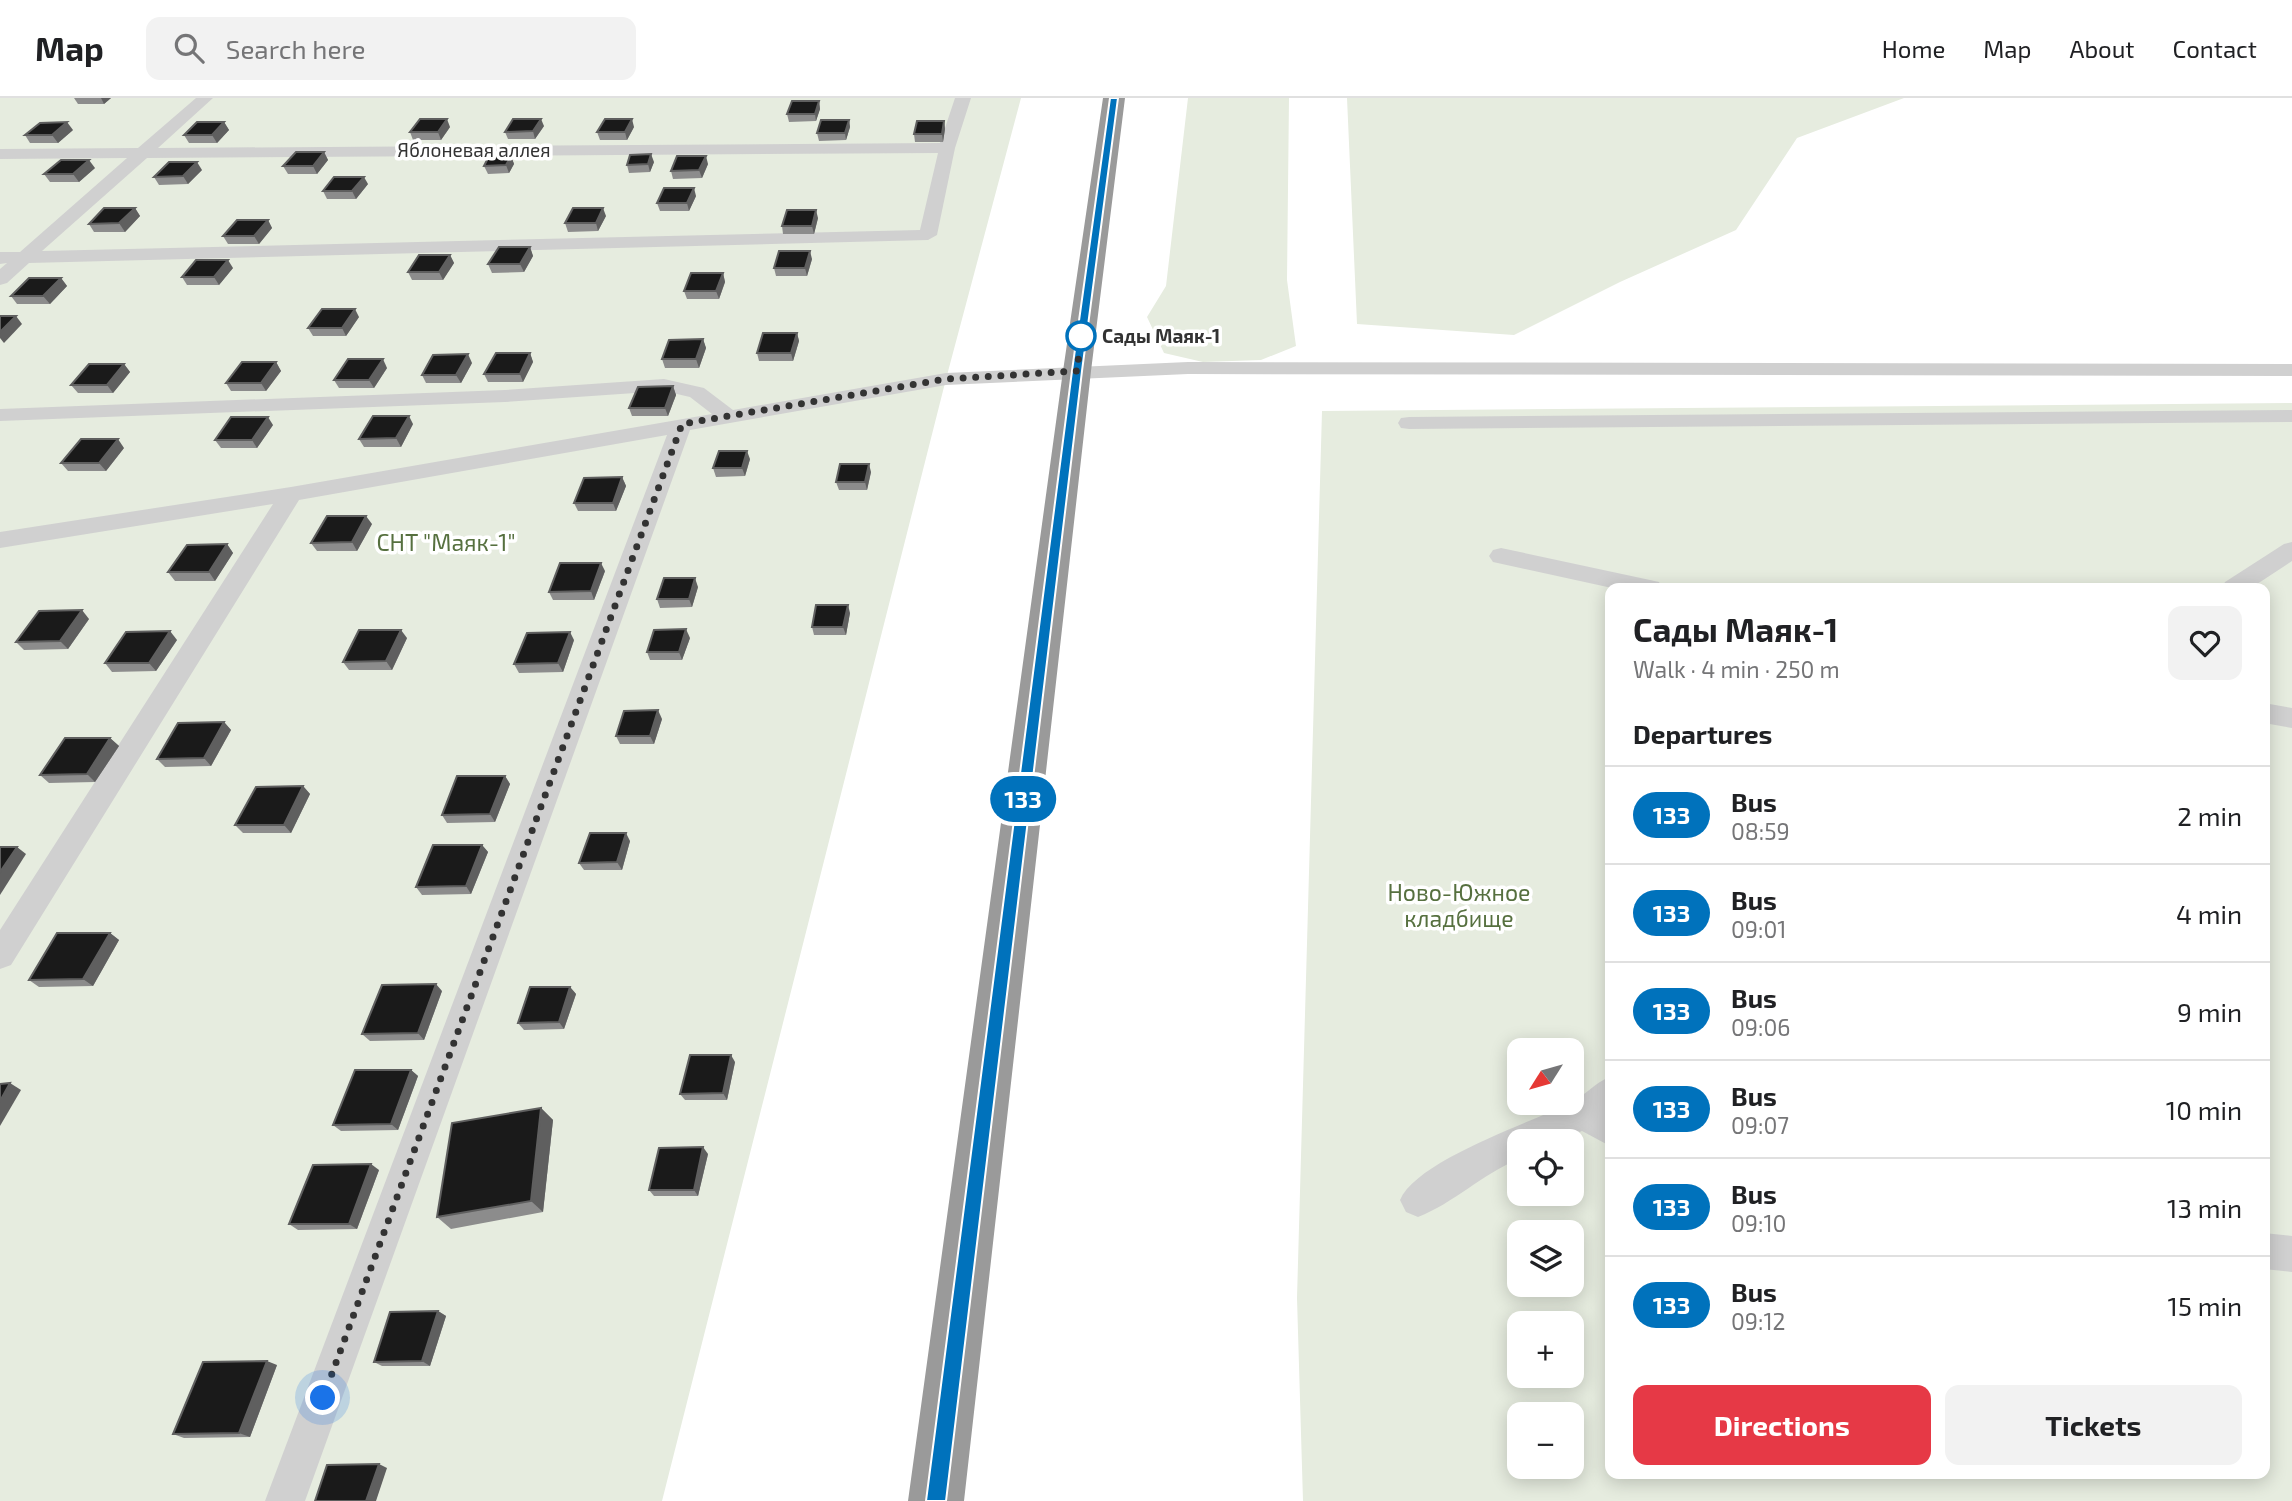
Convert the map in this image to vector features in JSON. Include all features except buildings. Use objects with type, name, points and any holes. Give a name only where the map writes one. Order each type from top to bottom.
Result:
[{"type":"highway","points":[[936,1501],[1077,371],[1114,98]]},
{"type":"lane","points":[[0,279],[205,98]]},
{"type":"lane","points":[[0,258],[928,235],[947,148],[962,98]]},
{"type":"lane","name":"Яблоневая аллея","points":[[0,154],[947,148]]},
{"type":"lane","points":[[0,540],[291,494],[946,379],[1188,368],[2292,370]]},
{"type":"lane","points":[[0,415],[505,396],[664,385],[697,392],[728,416]]},
{"type":"lane","points":[[1409,423],[2292,416]]},
{"type":"lane","points":[[285,1501],[682,424]]},
{"type":"lane","points":[[0,956],[291,494]]},
{"type":"lane","points":[[2242,583],[2292,550]]},
{"type":"lane","points":[[1501,556],[1627,583]]},
{"type":"lane","points":[[2270,714],[2292,718]]},
{"type":"lane","points":[[1554,1129],[1602,1112]]},
{"type":"lane","points":[[1418,1200],[1481,1158],[1507,1147]]},
{"type":"lane","points":[[2270,1252],[2292,1254]]},
{"type":"green space","name":"СНТ \"Маяк-1\"","points":[[0,98],[1021,98],[946,379],[662,1501],[0,1501]]},
{"type":"green space","points":[[1188,98],[1289,98],[1287,280],[1296,346],[1261,360],[1203,362],[1164,353],[1147,317],[1166,286]]},
{"type":"green space","points":[[1347,98],[1904,98],[1797,138],[1736,230],[1620,282],[1514,335],[1357,324]]},
{"type":"green space","name":"Ново-Южное кладбище","points":[[2292,403],[2292,1501],[1303,1501],[1297,1298],[1322,411]]},
{"type":"bus line","name":"133","points":[[936,1501],[1077,371],[1114,98]]},
{"type":"place","name":"Сады Маяк-1","points":[[1081,336]]},
{"type":"route","points":[[323,1398],[682,424],[946,379],[1077,371],[1081,336]]}]
